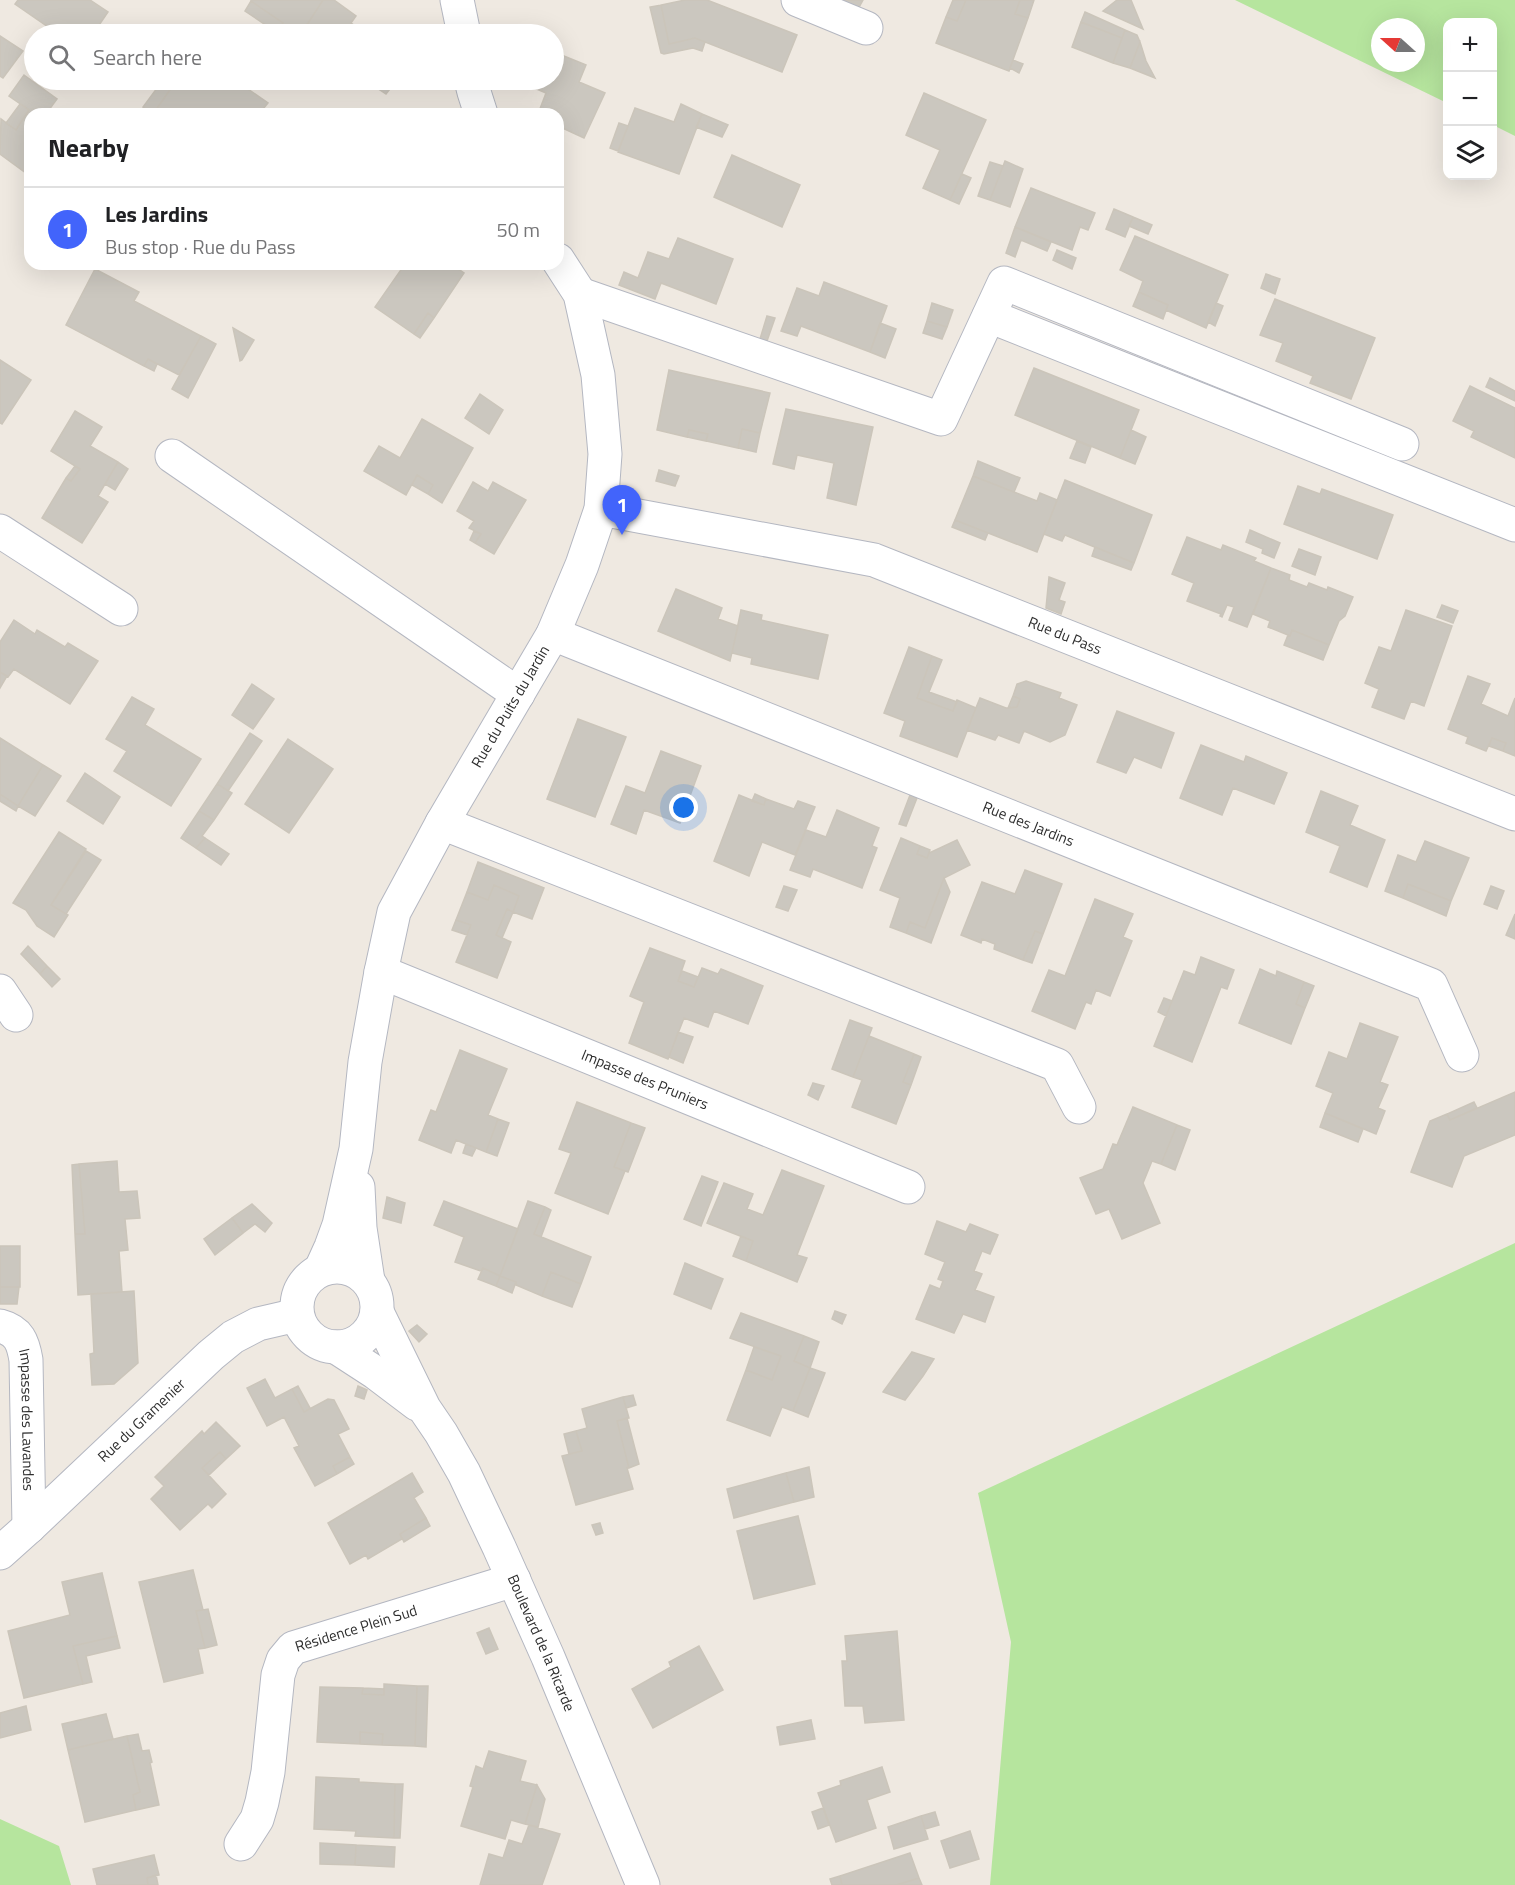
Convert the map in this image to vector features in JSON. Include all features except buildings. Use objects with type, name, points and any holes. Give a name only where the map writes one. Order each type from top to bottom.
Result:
[{"type":"street","points":[[458,0],[462,24]]},
{"type":"street","points":[[798,0],[866,28]]},
{"type":"street","points":[[474,90],[479,108]]},
{"type":"street","name":"Rue du Puits du Jardin","points":[[321,1269],[339,1224],[356,1149],[365,1062],[394,912],[442,823],[553,634],[582,565],[601,509],[605,454],[598,375],[580,294],[564,269]]},
{"type":"street","points":[[580,294],[941,419],[1004,283],[1402,444]]},
{"type":"street","points":[[989,316],[1515,525]]},
{"type":"street","points":[[172,456],[518,694]]},
{"type":"street","name":"Rue du Pass","points":[[601,509],[874,560],[1515,814]]},
{"type":"street","points":[[0,531],[121,609]]},
{"type":"street","name":"Rue des Jardins","points":[[553,634],[1431,985],[1462,1055]]},
{"type":"street","points":[[442,823],[1057,1065],[1079,1107]]},
{"type":"street","name":"Impasse des Pruniers","points":[[381,972],[908,1187]]},
{"type":"street","name":"Rue du Puits du Jardin","points":[[356,1149],[360,1228],[372,1296]]},
{"type":"street","points":[[347,1268],[358,1272],[372,1296],[372,1325],[367,1333],[350,1345],[336,1347],[320,1343],[303,1329],[297,1315],[297,1301],[305,1282],[321,1269],[347,1268]]},
{"type":"street","name":"Boulevard de la Ricarde","points":[[372,1296],[424,1408],[441,1432],[464,1473],[514,1580],[643,1885]]},
{"type":"street","name":"Rue du Gramenier","points":[[0,1553],[232,1337],[258,1324],[297,1315]]},
{"type":"street","name":"Impasse des Lavandes","points":[[0,1326],[13,1331],[24,1345],[29,1527]]},
{"type":"street","name":"Boulevard de la Ricarde","points":[[336,1347],[424,1408]]},
{"type":"street","name":"Résidence Plein Sud","points":[[241,1844],[257,1819],[262,1802],[268,1772],[278,1675],[283,1660],[292,1648],[514,1580]]},
{"type":"green space","points":[[1235,0],[1515,0],[1515,136],[1497,127],[1497,18],[1443,18],[1443,101],[1383,72],[1425,72],[1425,18],[1371,18],[1371,66]]},
{"type":"green space","points":[[1515,1243],[1515,1885],[990,1885],[1011,1642],[978,1493]]},
{"type":"green space","points":[[0,1819],[59,1846],[71,1885],[0,1885]]},
{"type":"place","name":"Les Jardins","points":[[622,535]]}]
